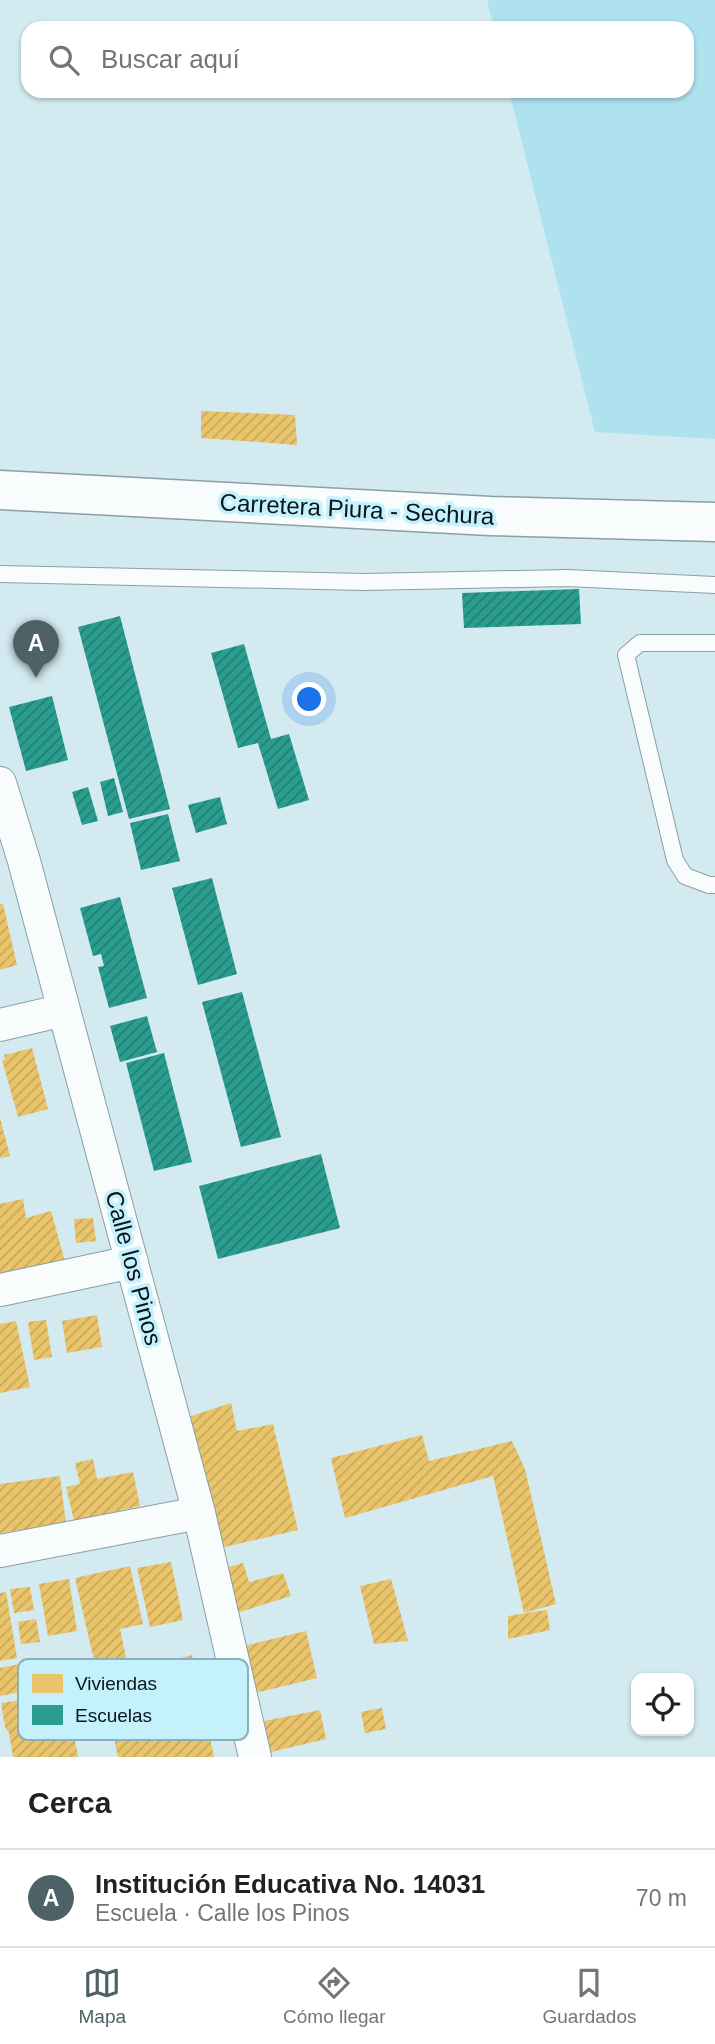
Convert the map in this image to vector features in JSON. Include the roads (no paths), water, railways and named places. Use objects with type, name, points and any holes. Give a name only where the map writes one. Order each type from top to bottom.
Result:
[{"type":"main road","name":"Carretera Piura - Sechura","points":[[0,490],[491,516],[715,522]]},
{"type":"street","name":"Calle los Pinos","points":[[0,783],[12,863],[65,1010],[199,1513],[233,1659]]},
{"type":"street","points":[[0,1025],[65,1010]]},
{"type":"street","points":[[0,1290],[132,1262]]},
{"type":"street","points":[[0,1551],[199,1513]]},
{"type":"street","name":"Calle los Pinos","points":[[248,1726],[255,1757]]},
{"type":"lane","points":[[0,574],[365,582],[567,579],[715,585]]},
{"type":"lane","points":[[715,643],[640,643],[626,655],[675,860],[685,876],[715,885]]},
{"type":"place","name":"Institución Educativa No. 14031","points":[[36,678]]}]
